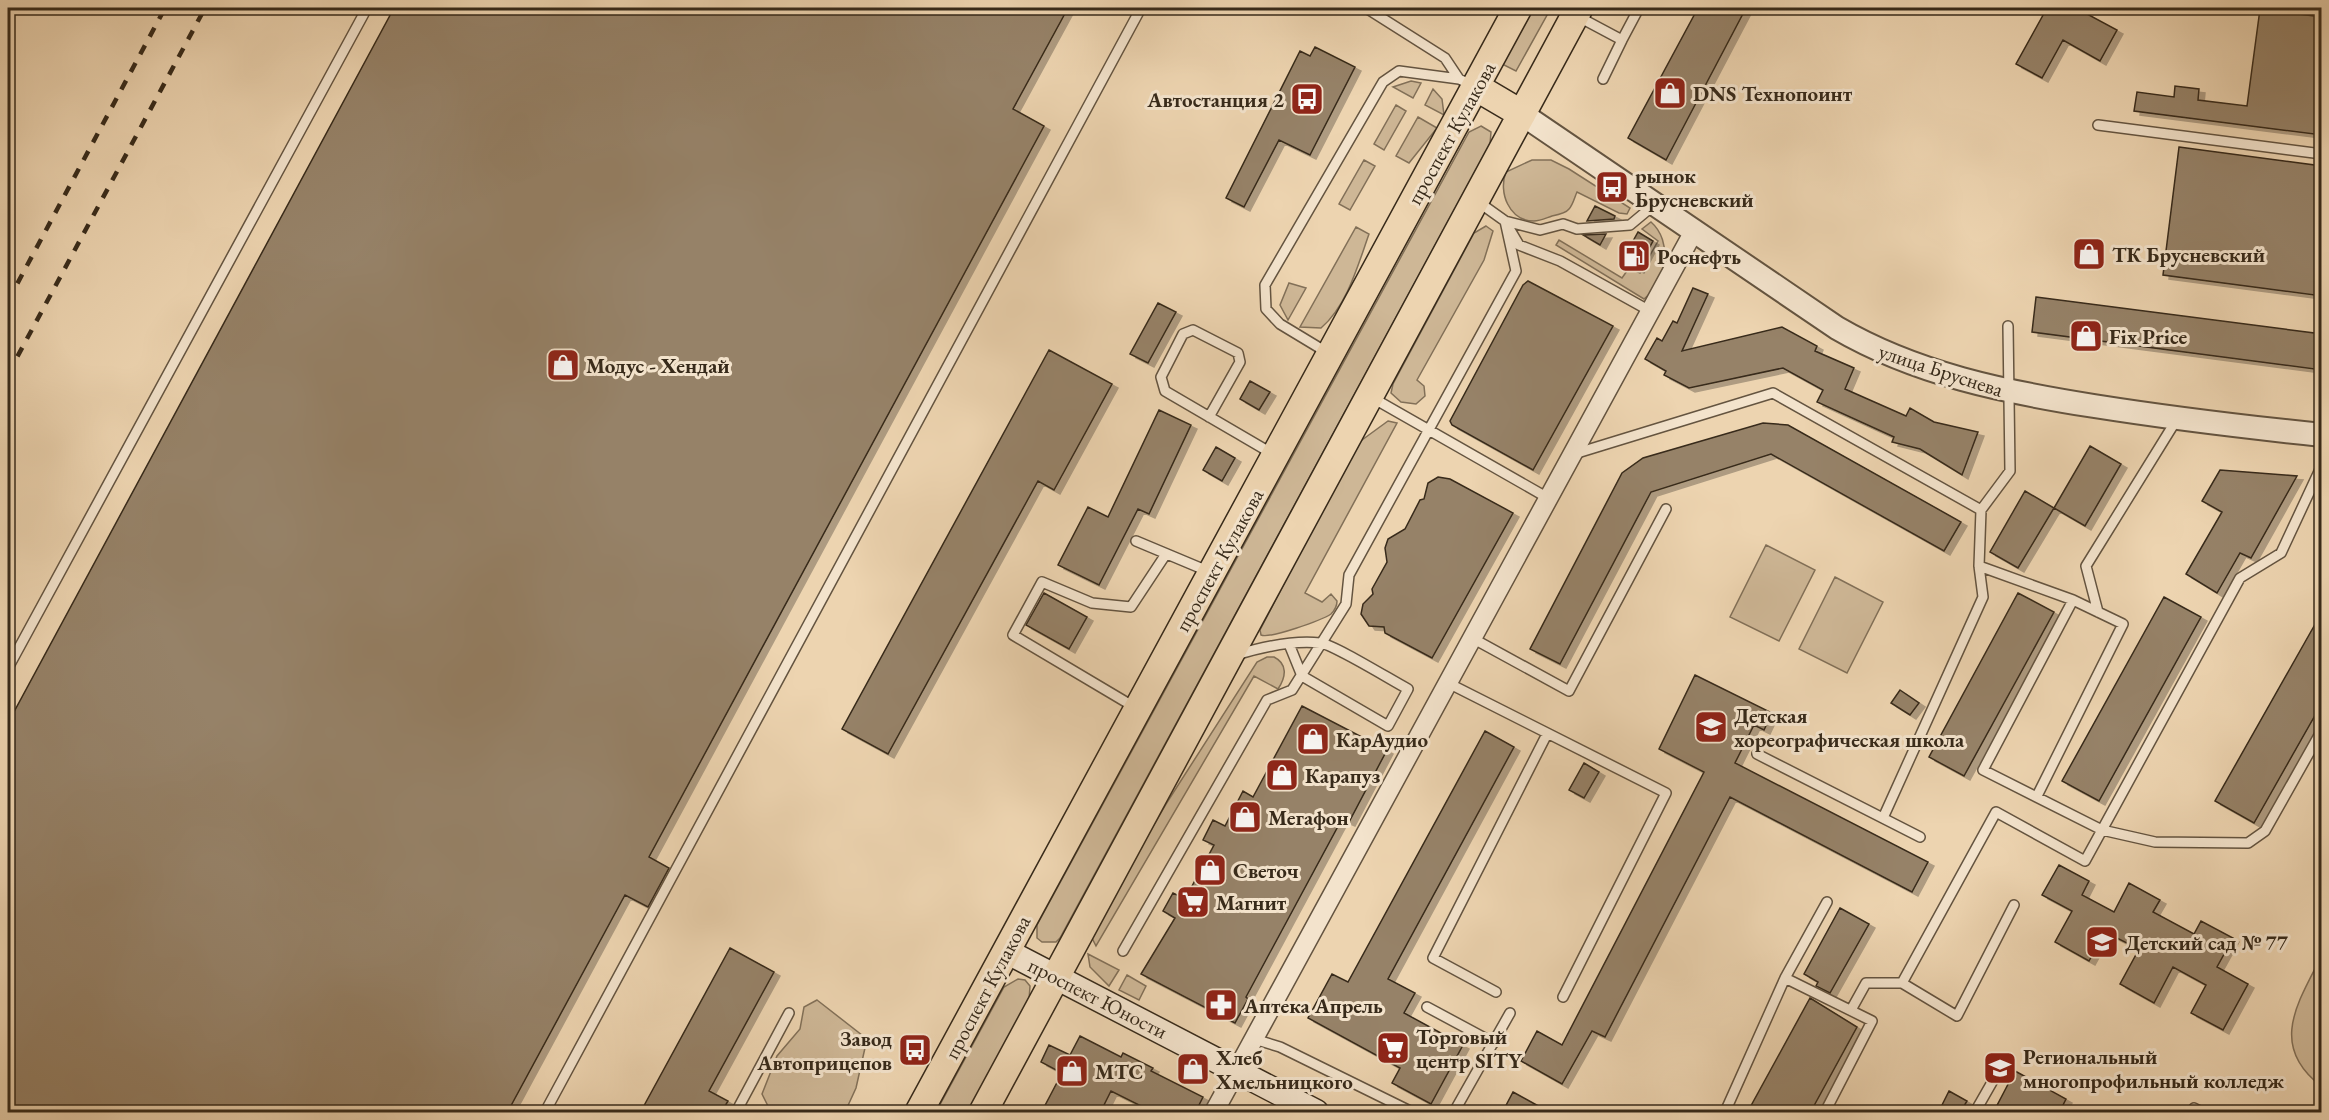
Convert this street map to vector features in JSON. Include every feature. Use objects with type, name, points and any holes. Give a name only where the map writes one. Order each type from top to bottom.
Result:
[{"type":"main road","name":"проспект Кулакова","points":[[919,1113],[1330,355],[1468,83],[1518,8]]},
{"type":"main road","points":[[983,1113],[1577,11]]},
{"type":"main road","points":[[1468,83],[1521,114]]},
{"type":"main road","name":"проспект Юности","points":[[1006,951],[1056,975],[1316,1113]]},
{"type":"street","name":"улица Бруснева","points":[[1521,114],[1868,346],[1953,377],[2010,392],[2177,419],[2322,435]]},
{"type":"street","points":[[1214,1113],[1694,231]]},
{"type":"lane","points":[[8,668],[367,8]]},
{"type":"lane","points":[[545,1113],[1141,8]]},
{"type":"lane","points":[[1366,8],[1445,58],[1468,83]]},
{"type":"lane","points":[[1603,79],[1639,8]]},
{"type":"lane","points":[[1577,11],[1622,40]]},
{"type":"lane","points":[[1330,355],[1280,324],[1266,309],[1265,285],[1383,82],[1399,72],[1468,83]]},
{"type":"lane","points":[[2098,125],[2322,154]]},
{"type":"lane","points":[[1475,200],[1505,221],[1540,230],[1563,224],[1577,229],[1630,225],[1654,205]]},
{"type":"lane","points":[[1505,221],[1519,245],[1560,261],[1650,311]]},
{"type":"lane","points":[[1123,951],[1267,699],[1293,690],[1346,604],[1349,575],[1516,271],[1505,221]]},
{"type":"lane","points":[[1883,818],[1983,597],[1979,566],[1981,510],[2010,471],[2008,326]]},
{"type":"lane","points":[[1209,417],[1240,362],[1238,353],[1192,330],[1183,334],[1161,377],[1165,391],[1209,417],[1276,456]]},
{"type":"lane","points":[[1572,454],[1773,393],[1981,510]]},
{"type":"lane","points":[[1369,396],[1548,498]]},
{"type":"lane","points":[[2098,612],[2086,566],[2177,419]]},
{"type":"lane","points":[[1902,983],[1996,812],[2085,861],[2240,578],[2281,553],[2322,465]]},
{"type":"lane","points":[[1472,638],[1569,691],[1666,509]]},
{"type":"lane","points":[[1136,541],[1212,573]]},
{"type":"lane","points":[[1138,709],[1013,635],[1042,582],[1092,603],[1131,607],[1166,554]]},
{"type":"lane","points":[[1979,566],[2073,600],[2122,624],[2037,796]]},
{"type":"lane","points":[[2073,600],[1983,770],[2102,830],[2154,842],[2248,843],[2265,831],[2322,730]]},
{"type":"lane","points":[[1228,657],[1259,648],[1289,644],[1322,643],[1408,688],[1388,726],[1302,676],[1289,644]]},
{"type":"lane","points":[[1448,683],[1666,793],[1563,997]]},
{"type":"lane","points":[[1496,992],[1433,958],[1547,734]]},
{"type":"lane","points":[[1757,754],[1920,837]]},
{"type":"lane","points":[[1725,1113],[1785,978],[1827,902]]},
{"type":"lane","points":[[1851,1010],[1866,983],[1902,983],[1958,1016],[2014,905]]},
{"type":"lane","points":[[1785,978],[1872,1021],[1825,1113]]},
{"type":"lane","points":[[1427,1007],[1494,1043]]},
{"type":"lane","points":[[736,1113],[789,1013]]},
{"type":"lane","points":[[1454,1113],[1510,1013]]},
{"type":"lane","points":[[1254,1039],[1280,1047],[1412,1113]]},
{"type":"lane","points":[[1975,1113],[1999,1070]]},
{"type":"shaded area","points":[[1525,8],[1551,8],[1516,71],[1496,61]]},
{"type":"shaded area","points":[[1411,81],[1421,83],[1413,98],[1393,87]]},
{"type":"shaded area","points":[[1433,89],[1442,99],[1444,115],[1425,105]]},
{"type":"shaded area","points":[[1396,105],[1406,111],[1384,150],[1374,144]]},
{"type":"shaded area","points":[[1418,117],[1437,128],[1409,163],[1396,156]]},
{"type":"shaded area","points":[[1481,126],[1491,132],[1490,144],[1060,938],[1056,942],[1042,942],[1037,938],[1037,925],[1469,132]]},
{"type":"shaded area","points":[[1364,160],[1375,166],[1350,210],[1339,204]]},
{"type":"shaded area","points":[[1532,160],[1551,160],[1569,169],[1630,208],[1627,214],[1619,213],[1577,192],[1570,207],[1564,213],[1536,221],[1525,220],[1512,211],[1503,188],[1506,172]]},
{"type":"shaded area","points":[[1651,222],[1658,230],[1662,240],[1665,250],[1664,261],[1658,282],[1644,299],[1556,245],[1559,240],[1622,278],[1629,268],[1640,273],[1658,241],[1642,229]]},
{"type":"shaded area","points":[[1486,226],[1493,231],[1484,260],[1417,380],[1424,386],[1425,396],[1416,404],[1401,402],[1391,393],[1393,384],[1474,233]]},
{"type":"shaded area","points":[[1356,227],[1369,234],[1345,297],[1321,328],[1300,327]]},
{"type":"shaded area","points":[[1289,283],[1306,288],[1288,320],[1280,305]]},
{"type":"shaded area","points":[[1388,421],[1397,423],[1305,593],[1322,602],[1331,594],[1337,601],[1335,609],[1326,617],[1296,628],[1261,635],[1260,630],[1352,452],[1362,440]]},
{"type":"shaded area","points":[[1766,545],[1815,570],[1779,641],[1730,617]]},
{"type":"shaded area","points":[[1835,577],[1883,602],[1847,673],[1799,649]]},
{"type":"shaded area","points":[[1267,657],[1274,657],[1282,663],[1284,675],[1281,684],[1278,689],[1254,676],[1096,946],[1090,934],[1166,804],[1257,662]]},
{"type":"shaded area","points":[[1088,954],[1119,970],[1109,986],[1090,967]]},
{"type":"shaded area","points":[[2321,957],[2322,1086],[2305,1071],[2296,1056],[2292,1040],[2292,1024],[2297,1008]]},
{"type":"shaded area","points":[[1127,975],[1146,986],[1139,1000],[1119,990]]},
{"type":"shaded area","points":[[1018,979],[1025,980],[1030,986],[1029,1000],[968,1112],[936,1112],[1004,987]]},
{"type":"shaded area","points":[[817,1000],[867,1039],[856,1088],[845,1112],[771,1112],[762,1094],[777,1056],[800,1029],[804,1007]]},
{"type":"building","points":[[394,8],[1068,8],[1013,109],[1044,126],[649,857],[669,868],[648,907],[625,895],[507,1113],[8,1113],[8,723]]},
{"type":"building","points":[[1698,8],[1746,8],[1666,160],[1628,138]]},
{"type":"building","points":[[2047,8],[2076,8],[2117,30],[2100,61],[2063,40],[2042,78],[2016,64]]},
{"type":"building","points":[[2260,9],[2322,17],[2322,135],[2134,111],[2137,92],[2174,97],[2175,86],[2199,89],[2198,100],[2247,106]]},
{"type":"building","name":"Автостанция 2","points":[[1315,47],[1355,67],[1310,155],[1279,140],[1244,207],[1226,198],[1300,51],[1310,56]]},
{"type":"building","points":[[2179,147],[2322,166],[2322,296],[2163,275]]},
{"type":"building","points":[[1595,206],[1615,216],[1614,219],[1587,221]]},
{"type":"building","points":[[1638,232],[1653,241],[1638,269],[1622,261]]},
{"type":"building","points":[[1606,234],[1600,245],[1583,235]]},
{"type":"building","points":[[1528,281],[1613,326],[1533,470],[1452,425],[1450,421],[1523,285]]},
{"type":"building","points":[[1693,288],[1708,294],[1682,351],[1782,327],[1817,346],[1815,351],[1854,368],[1845,389],[1906,416],[1910,408],[1934,422],[1978,432],[1962,475],[1920,449],[1892,442],[1894,437],[1817,402],[1823,390],[1783,368],[1689,388],[1664,375],[1666,371],[1645,359],[1657,338],[1662,341],[1673,321],[1677,323]]},
{"type":"building","points":[[2036,297],[2322,334],[2322,370],[2032,332]]},
{"type":"building","points":[[1158,303],[1176,312],[1148,363],[1130,354]]},
{"type":"building","points":[[1049,350],[1112,384],[1054,490],[1038,481],[888,754],[842,729]]},
{"type":"building","points":[[1250,381],[1270,392],[1259,410],[1240,399]]},
{"type":"building","points":[[1159,410],[1191,425],[1149,514],[1138,509],[1099,585],[1058,565],[1088,507],[1108,517]]},
{"type":"building","points":[[1763,423],[1788,425],[1961,522],[1944,551],[1771,454],[1651,492],[1560,664],[1530,649],[1622,473],[1643,458]]},
{"type":"building","points":[[2090,446],[2121,464],[2085,526],[2054,508]]},
{"type":"building","points":[[1216,447],[1235,458],[1222,481],[1203,470]]},
{"type":"building","points":[[2220,470],[2297,476],[2251,558],[2240,553],[2217,593],[2186,574],[2222,512],[2202,501]]},
{"type":"building","points":[[1438,477],[1450,479],[1513,513],[1432,658],[1385,633],[1384,627],[1369,626],[1361,614],[1363,604],[1373,594],[1372,589],[1387,562],[1385,548],[1388,539],[1405,529],[1420,500],[1424,499],[1428,483]]},
{"type":"building","points":[[2025,491],[2054,508],[2018,568],[1990,552]]},
{"type":"building","points":[[1044,593],[1087,617],[1069,649],[1026,625]]},
{"type":"building","points":[[2018,593],[2054,612],[1964,776],[1929,757]]},
{"type":"building","points":[[2164,597],[2201,617],[2099,801],[2062,781]]},
{"type":"building","points":[[2322,612],[2322,703],[2254,823],[2215,801]]},
{"type":"building","points":[[1695,675],[1772,713],[1764,730],[1754,725],[1735,763],[1928,862],[1912,892],[1730,797],[1605,1037],[1592,1031],[1562,1084],[1521,1061],[1537,1031],[1562,1045],[1704,772],[1659,749]]},
{"type":"building","points":[[1900,690],[1919,703],[1910,715],[1891,703]]},
{"type":"building","points":[[1302,706],[1387,750],[1349,822],[1342,819],[1246,997],[1248,999],[1235,1023],[1141,974],[1175,918],[1163,911],[1173,893],[1185,899],[1214,845],[1203,840],[1213,820],[1225,826],[1243,791],[1253,797]]},
{"type":"building","points":[[1485,731],[1514,747],[1388,979],[1415,993],[1404,1013],[1463,1045],[1431,1104],[1392,1083],[1400,1068],[1308,1018],[1332,974],[1348,982]]},
{"type":"building","points":[[1584,763],[1599,772],[1584,798],[1569,790]]},
{"type":"building","points":[[2059,865],[2089,881],[2082,895],[2114,912],[2129,883],[2160,900],[2153,912],[2194,934],[2201,921],[2233,938],[2217,967],[2248,984],[2223,1030],[2191,1013],[2206,985],[2173,967],[2154,1003],[2120,984],[2139,949],[2105,932],[2089,961],[2055,942],[2072,911],[2042,895]]},
{"type":"building","points":[[1840,908],[1869,924],[1830,993],[1816,986],[1818,982],[1804,974]]},
{"type":"building","points":[[730,948],[774,972],[709,1091],[728,1101],[721,1113],[640,1113]]},
{"type":"building","points":[[1810,998],[1857,1027],[1810,1113],[1747,1113]]},
{"type":"building","points":[[1080,1036],[1121,1057],[1123,1053],[1153,1068],[1151,1071],[1203,1097],[1195,1113],[1155,1113],[1111,1091],[1100,1113],[1041,1113],[1062,1073],[1041,1062],[1049,1045],[1070,1055]]},
{"type":"building","points":[[2015,1071],[2066,1099],[2059,1113],[1993,1113]]},
{"type":"building","points":[[1949,1091],[1967,1101],[1960,1113],[1938,1113]]},
{"type":"building","points":[[1513,1092],[1551,1113],[1502,1113]]},
{"type":"railway","points":[[8,301],[165,8]]},
{"type":"railway","points":[[8,374],[205,8]]},
{"type":"place","name":"DNS Технопоинт","points":[[1670,93]]},
{"type":"place","name":"Автостанция 2","points":[[1307,99]]},
{"type":"place","name":"рынок Брусневский","points":[[1612,187]]},
{"type":"place","name":"ТК Брусневский","points":[[2089,254]]},
{"type":"place","name":"Роснефть","points":[[1634,256]]},
{"type":"place","name":"Fix Price","points":[[2086,336]]},
{"type":"place","name":"Модус - Хендай","points":[[563,365]]},
{"type":"place","name":"Детская хореографическая школа","points":[[1711,727]]},
{"type":"place","name":"КарАудио","points":[[1313,739]]},
{"type":"place","name":"Карапуз","points":[[1282,775]]},
{"type":"place","name":"Мегафон","points":[[1245,817]]},
{"type":"place","name":"Светоч","points":[[1210,870]]},
{"type":"place","name":"Магнит","points":[[1193,902]]},
{"type":"place","name":"Детский сад № 77","points":[[2102,942]]},
{"type":"place","name":"Аптека Апрель","points":[[1221,1005]]},
{"type":"place","name":"Торговый центр SITY","points":[[1393,1048]]},
{"type":"place","name":"Завод Автоприцепов","points":[[915,1050]]},
{"type":"place","name":"Региональный многопрофильный колледж","points":[[2000,1068]]},
{"type":"place","name":"Хлеб Хмельницкого","points":[[1193,1069]]},
{"type":"place","name":"МТС","points":[[1072,1071]]}]
